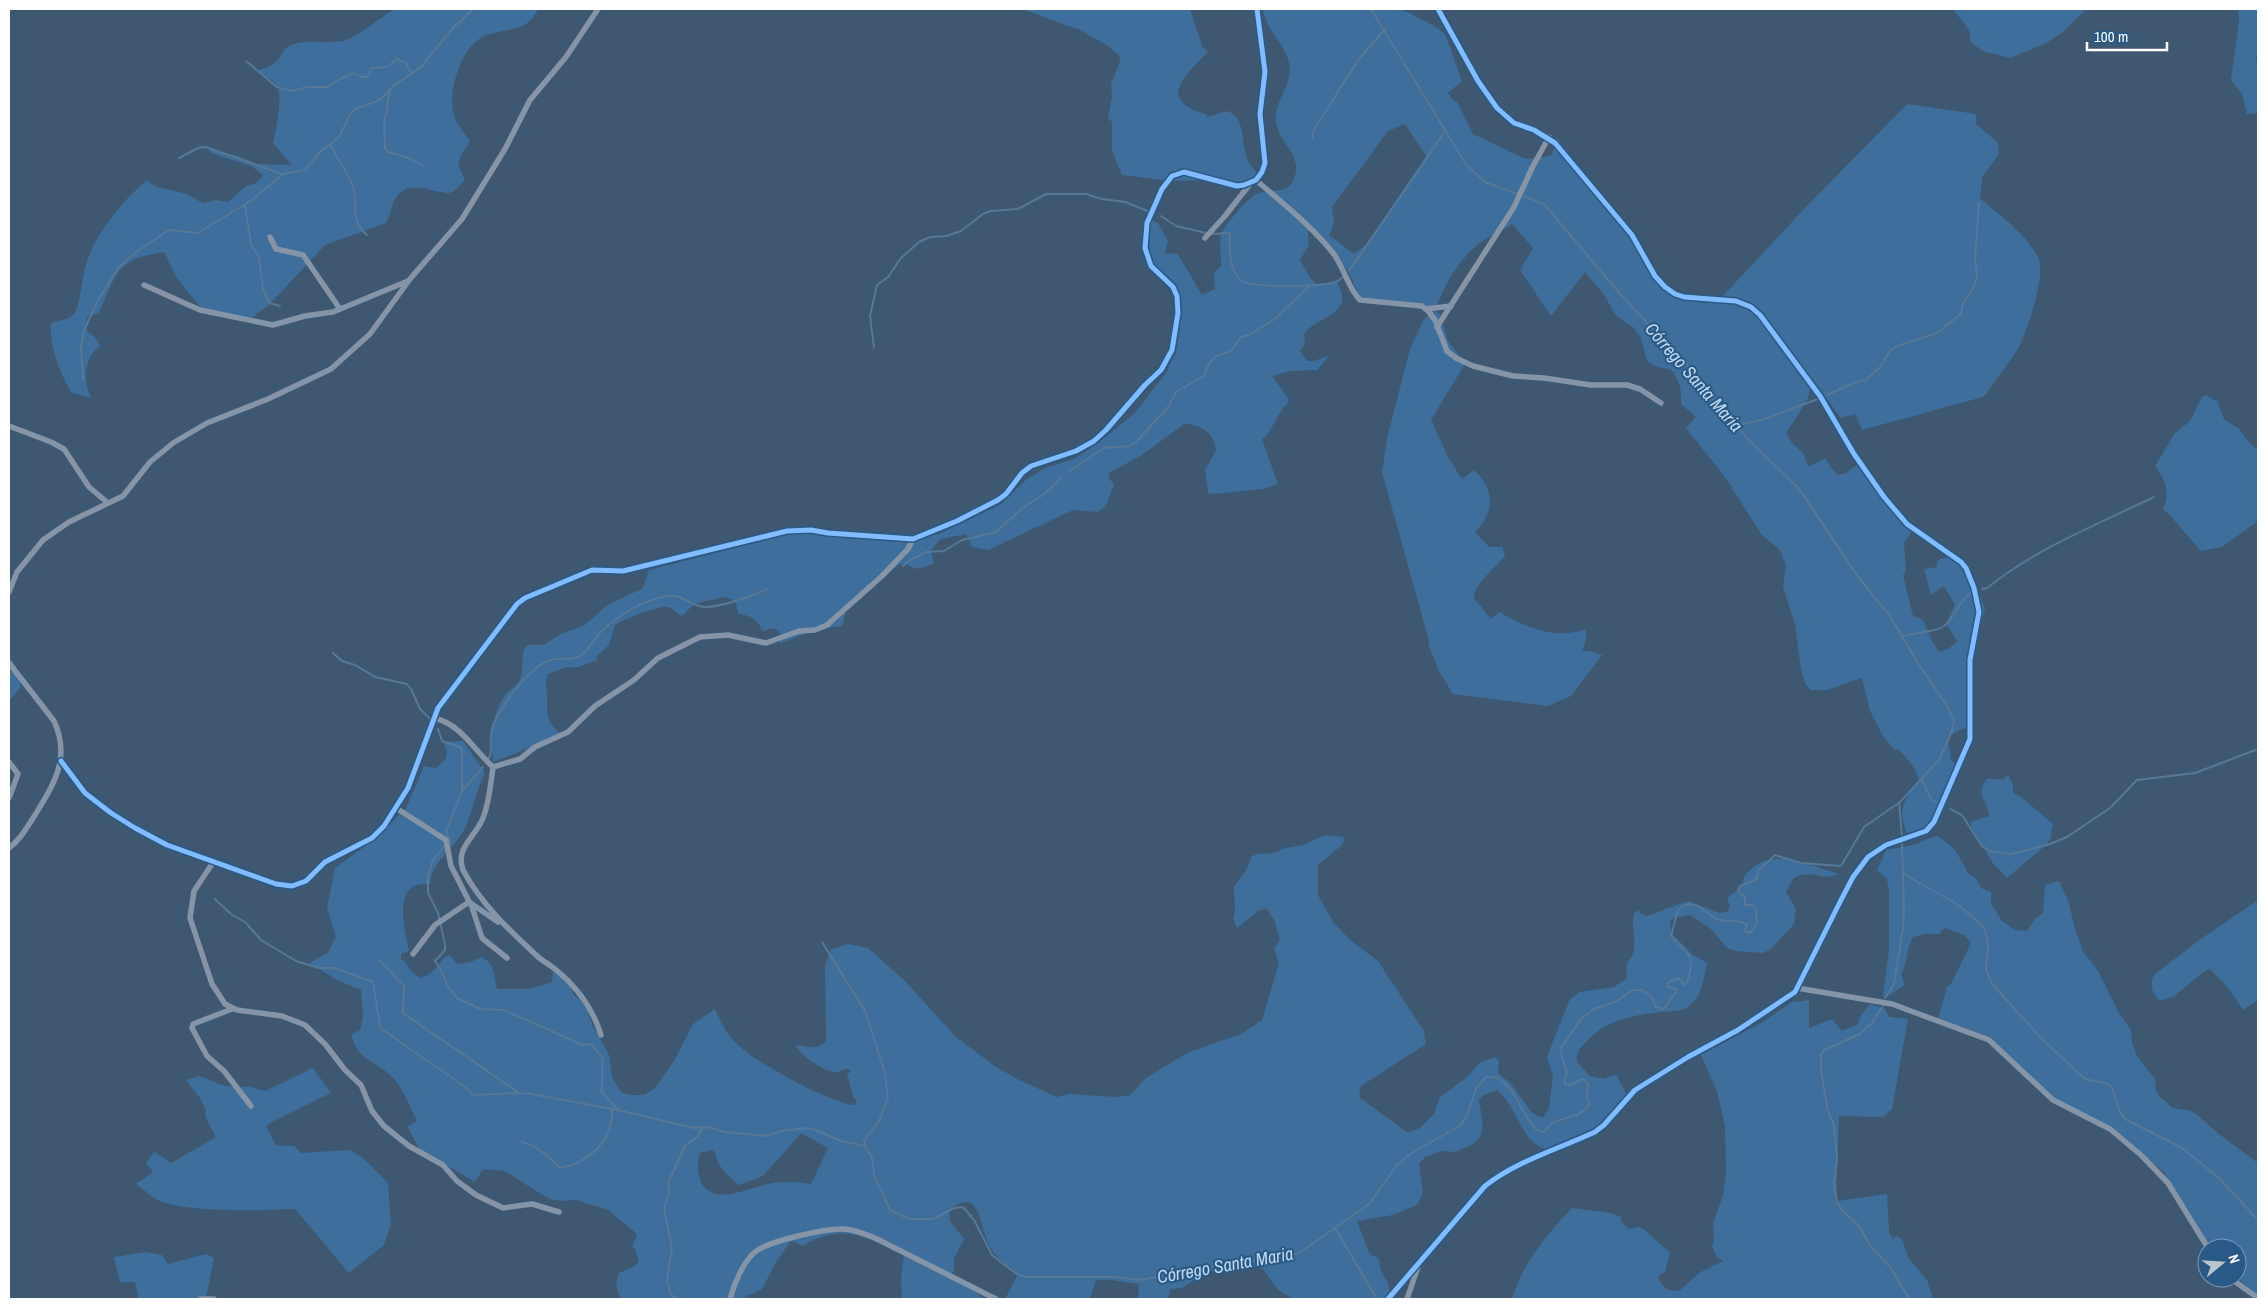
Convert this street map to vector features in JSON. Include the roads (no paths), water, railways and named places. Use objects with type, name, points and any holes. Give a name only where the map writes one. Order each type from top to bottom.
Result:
[{"type":"street","points":[[9,592],[17,572],[43,540],[69,522],[123,496],[155,456],[207,423],[268,399],[335,367],[374,330],[410,280],[462,218],[505,149],[530,100],[566,58],[598,9]]},
{"type":"street","points":[[1205,238],[1225,216],[1245,188],[1255,181],[1262,172],[1265,158],[1260,114],[1265,72],[1257,9]]},
{"type":"street","points":[[1388,1299],[1485,1186],[1523,1163],[1595,1132],[1604,1125],[1635,1090],[1688,1057],[1738,1030],[1791,996],[1861,866],[1877,849],[1926,832],[1934,822],[1970,739],[1970,660],[1978,612],[1974,588],[1966,568],[1956,557],[1907,524],[1894,509],[1864,470],[1807,377],[1760,316],[1751,307],[1736,301],[1684,297],[1675,294],[1665,287],[1655,276],[1632,235],[1549,137],[1514,122],[1497,108],[1478,81],[1438,9]]},
{"type":"street","points":[[1437,327],[1520,195],[1549,137]]},
{"type":"street","points":[[61,761],[85,793],[111,812],[167,845],[214,860],[276,884],[298,885],[309,879],[331,858],[377,834],[396,808],[411,781],[434,718],[443,701],[521,601],[538,591],[592,570],[623,571],[787,531],[811,530],[828,533],[914,539],[957,521],[998,500],[1026,469],[1083,448],[1106,430],[1145,385],[1161,370],[1172,350],[1178,313],[1178,296],[1173,287],[1151,266],[1145,248],[1147,223],[1162,189],[1172,176],[1184,172],[1237,186],[1255,181]]},
{"type":"street","points":[[1255,181],[1319,237],[1341,265],[1360,300],[1417,305],[1426,309],[1451,306]]},
{"type":"street","points":[[270,237],[276,249],[303,254],[340,309]]},
{"type":"street","points":[[144,285],[200,310],[270,325],[340,309],[410,280]]},
{"type":"street","points":[[1426,309],[1437,327],[1447,351],[1472,366],[1513,376],[1544,378],[1580,384],[1627,385],[1640,389],[1661,403]]},
{"type":"street","points":[[9,426],[50,442],[64,450],[89,487],[108,503]]},
{"type":"street","points":[[493,767],[520,759],[535,746],[568,732],[594,706],[637,678],[658,658],[700,636],[728,636],[766,643],[799,631],[815,630],[827,625],[882,576],[908,549],[914,539]]},
{"type":"street","points":[[9,663],[54,721],[58,731],[61,761],[57,779],[52,789],[25,832],[9,848]]},
{"type":"street","points":[[434,718],[443,720],[458,730],[493,767]]},
{"type":"street","points":[[9,762],[18,774],[9,798]]},
{"type":"street","points":[[493,767],[484,816],[462,848],[461,863],[466,876],[503,924],[537,957],[555,969],[583,999],[592,1011],[601,1035]]},
{"type":"street","points":[[396,808],[446,840],[450,866],[470,902],[482,938],[507,958]]},
{"type":"street","points":[[214,860],[194,891],[190,918],[212,984],[222,1000],[232,1009]]},
{"type":"street","points":[[470,902],[486,916],[503,924]]},
{"type":"street","points":[[413,954],[435,925],[470,902]]},
{"type":"street","points":[[1797,988],[1892,1004],[1989,1040],[2054,1100],[2110,1129],[2138,1152],[2168,1183],[2202,1238]]},
{"type":"street","points":[[251,1106],[224,1071],[203,1051],[192,1028],[193,1024],[232,1009],[282,1016],[305,1025],[325,1044],[345,1070],[361,1085],[372,1111],[384,1126],[403,1142],[444,1165],[457,1181],[476,1195],[499,1207],[507,1208],[532,1204],[559,1212]]},
{"type":"street","points":[[730,1299],[747,1261],[757,1250],[776,1242],[841,1229],[857,1231],[877,1239],[996,1299]]},
{"type":"street","points":[[1407,1299],[1420,1260]]},
{"type":"street","points":[[2244,1288],[2258,1298]]},
{"type":"street","points":[[200,1299],[214,1299]]},
{"type":"waterway","points":[[83,379],[81,347],[84,331],[97,302],[119,267],[135,253],[169,230],[198,233],[252,200],[283,174],[305,170],[320,152],[339,137],[355,109],[378,101],[396,84],[421,67],[452,29],[473,9]]},
{"type":"waterway","name":"Córrego Santa Maria","points":[[215,899],[231,914],[245,922],[261,940],[296,961],[319,968],[335,968],[373,982],[380,1028],[468,1089],[472,1095],[531,1094],[618,1110],[694,1128],[707,1127],[725,1132],[767,1136],[781,1131],[806,1128],[816,1130],[841,1141],[865,1146],[872,1157],[874,1175],[890,1210],[909,1219],[933,1219],[952,1209],[964,1208],[974,1220],[992,1255],[1015,1273],[1025,1277],[1114,1277],[1140,1280],[1299,1253],[1369,1204],[1397,1165],[1410,1154],[1461,1125],[1468,1113],[1476,1089],[1486,1077],[1496,1078],[1504,1082],[1516,1098],[1526,1117],[1538,1131],[1544,1132],[1553,1123],[1582,1112],[1589,1104],[1587,1097],[1588,1083],[1582,1079],[1571,1085],[1566,1085],[1564,1081],[1567,1073],[1560,1049],[1581,1019],[1594,1009],[1615,1002],[1633,990],[1642,990],[1651,996],[1656,1007],[1664,1009],[1677,990],[1667,986],[1669,982],[1678,978],[1685,985],[1687,983],[1691,960],[1671,936],[1678,910],[1690,904],[1695,905],[1720,920],[1737,921],[1747,925],[1745,931],[1750,933],[1757,924],[1756,909],[1752,905],[1745,905],[1745,898],[1738,890],[1740,886],[1757,879],[1758,871],[1775,855],[1801,863],[1841,866],[1864,827],[1900,802],[1939,760],[1952,731],[1954,721],[1948,707],[1919,665],[1890,616],[1859,578],[1799,489],[1747,438],[1695,376],[1681,356],[1670,348],[1615,288],[1544,204],[1485,182],[1467,166],[1371,9]]},
{"type":"waterway","points":[[1312,139],[1314,130],[1358,60],[1385,29]]},
{"type":"waterway","points":[[246,61],[277,87],[292,91],[307,87],[328,87],[354,73],[361,77],[367,77],[372,68],[387,67],[397,59],[406,63],[412,73]]},
{"type":"waterway","points":[[390,90],[384,125],[385,148],[388,152],[409,158],[423,166]]},
{"type":"waterway","points":[[1349,271],[1446,130]]},
{"type":"waterway","points":[[331,145],[352,185],[357,220],[367,235]]},
{"type":"waterway","points":[[179,158],[198,148],[206,147],[282,174]]},
{"type":"waterway","points":[[874,348],[870,316],[877,285],[888,277],[901,258],[919,242],[930,237],[946,236],[961,231],[983,214],[991,211],[1018,209],[1046,194],[1086,194],[1102,199],[1125,202],[1150,212]]},
{"type":"waterway","points":[[1827,395],[1854,383],[1866,380],[1880,367],[1891,350],[1900,345],[1937,333],[1961,314],[1963,304],[1975,285],[1977,276],[1975,258],[1979,203]]},
{"type":"waterway","points":[[245,205],[251,245],[259,257],[263,289],[269,303],[280,306]]},
{"type":"waterway","points":[[1161,216],[1176,226],[1206,233]]},
{"type":"waterway","points":[[1211,234],[1230,233],[1232,266],[1242,281],[1274,286],[1319,285],[1338,281],[1344,276]]},
{"type":"waterway","points":[[1068,472],[1104,448],[1130,446],[1136,442],[1169,406],[1176,392],[1204,376],[1209,364],[1216,356],[1231,351],[1241,337],[1249,335],[1275,319],[1309,286]]},
{"type":"waterway","points":[[1738,425],[1762,420],[1818,399]]},
{"type":"waterway","points":[[903,566],[908,561],[926,552],[944,551],[962,540],[996,532],[1020,510],[1047,492],[1061,477]]},
{"type":"waterway","points":[[1982,589],[1987,588],[2047,549],[2154,497]]},
{"type":"waterway","points":[[488,761],[495,720],[523,680],[542,664],[555,659],[578,657],[586,651],[598,635],[612,622],[648,601],[672,596],[680,597],[695,605],[706,607],[734,602],[768,589]]},
{"type":"waterway","points":[[1902,637],[1943,627],[1951,619],[1963,600],[1972,592]]},
{"type":"waterway","points":[[333,653],[342,661],[355,665],[375,677],[407,684],[420,709],[431,720]]},
{"type":"waterway","points":[[438,729],[442,741],[460,747],[462,751],[462,791]]},
{"type":"waterway","points":[[1950,809],[1962,815],[1982,846],[1990,851],[2011,854],[2050,844],[2067,837],[2110,808],[2137,780],[2195,773],[2258,749]]},
{"type":"waterway","points":[[449,843],[451,842],[446,833],[462,791],[483,767]]},
{"type":"waterway","points":[[1922,780],[1931,799],[1941,805]]},
{"type":"waterway","points":[[1899,802],[1902,837]]},
{"type":"waterway","points":[[1885,998],[1894,984],[1903,928],[1902,842]]},
{"type":"waterway","points":[[445,845],[432,862],[428,877],[428,893],[438,913],[445,944],[445,950],[435,961],[447,985],[457,998],[480,1009],[504,1010],[583,1045],[591,1044],[603,1058],[601,1091],[618,1110]]},
{"type":"waterway","points":[[1903,871],[1907,876],[1957,904],[1982,925],[1985,930],[1988,946],[1986,969],[1992,984],[2043,1040],[2085,1079],[2108,1084],[2112,1087],[2119,1110],[2125,1119],[2182,1148],[2220,1179],[2258,1220]]},
{"type":"waterway","points":[[822,942],[865,1011],[885,1073],[888,1098],[879,1121],[864,1140],[865,1146]]},
{"type":"waterway","points":[[380,961],[404,986],[403,1013],[519,1093]]},
{"type":"waterway","points":[[1883,1006],[1872,1023],[1860,1034],[1824,1050],[1821,1055],[1821,1071],[1828,1111],[1834,1126],[1837,1159],[1834,1183],[1837,1202],[1841,1209],[1859,1226],[1871,1247],[1891,1268],[1909,1299]]},
{"type":"waterway","points":[[522,1142],[538,1149],[560,1168],[571,1165],[589,1155],[604,1140],[611,1121],[612,1110]]},
{"type":"waterway","name":"Córrego Santa Maria","points":[[679,1299],[671,1295],[667,1280],[672,1249],[664,1208],[669,1193],[668,1183],[685,1146],[698,1136],[702,1128]]},
{"type":"waterway","points":[[1335,1228],[1377,1299]]}]
